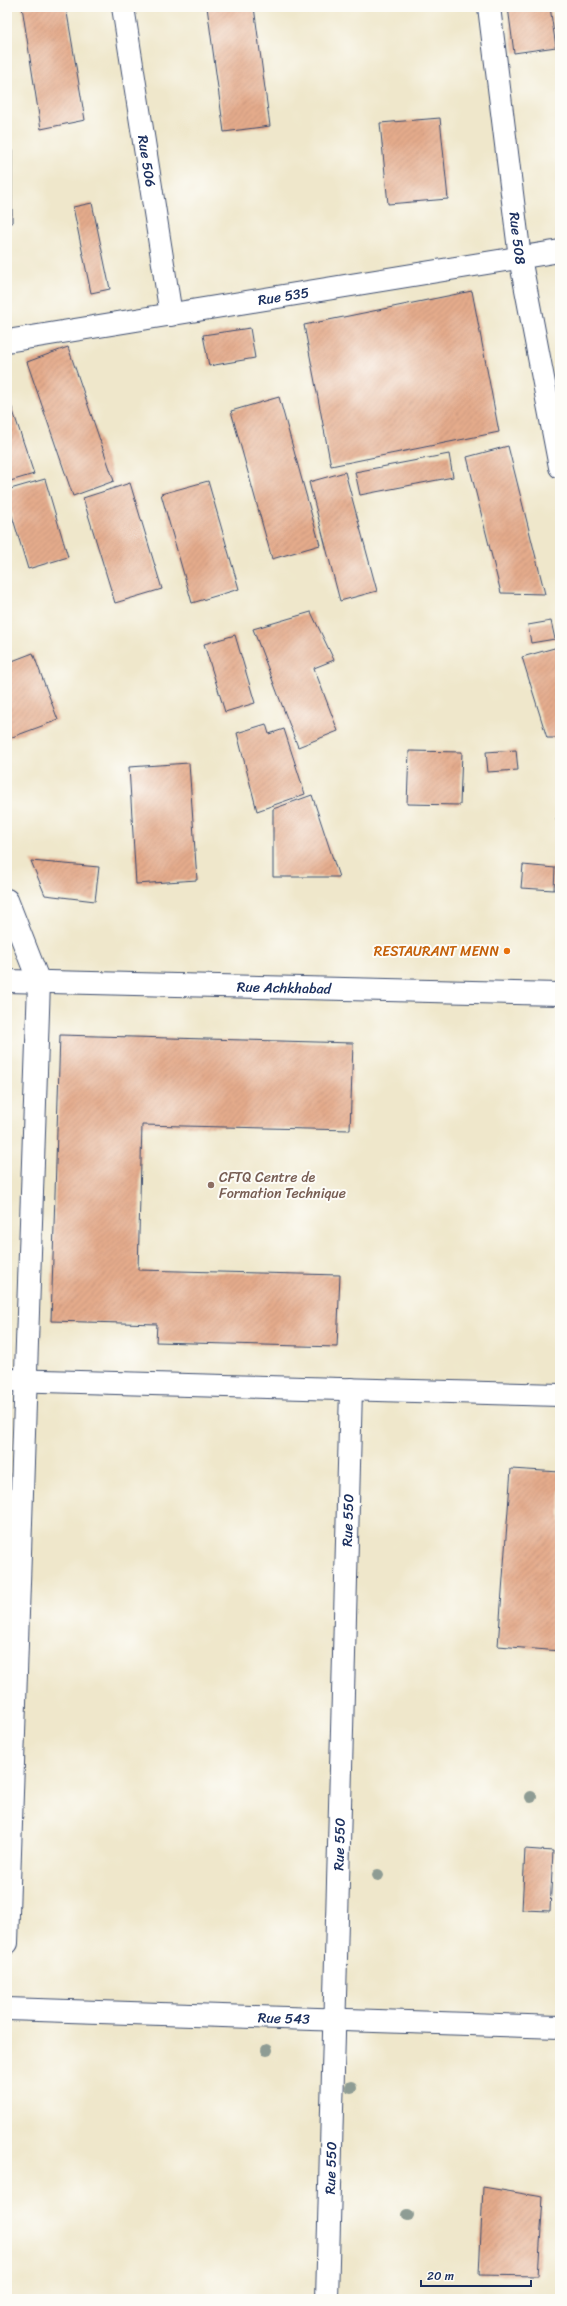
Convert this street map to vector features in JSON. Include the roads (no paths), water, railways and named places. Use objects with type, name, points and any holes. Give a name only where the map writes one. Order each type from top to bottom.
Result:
[{"type":"street","name":"Rue 506","points":[[123,7],[170,315]]},
{"type":"street","name":"Rue 508","points":[[489,7],[520,258],[560,467]]},
{"type":"street","name":"Rue 535","points":[[7,342],[560,251]]},
{"type":"street","points":[[7,900],[39,982],[16,1380],[7,1943]]},
{"type":"street","name":"Rue Achkhabad","points":[[7,981],[560,994]]},
{"type":"street","points":[[16,1380],[560,1395]]},
{"type":"street","name":"Rue 550","points":[[327,2299],[351,1389]]},
{"type":"street","name":"Rue 543","points":[[7,2009],[560,2027]]},
{"type":"place","name":"RESTAURANT MENN","points":[[507,951]]},
{"type":"place","name":"CFTQ Centre de Formation Technique","points":[[211,1185]]}]
